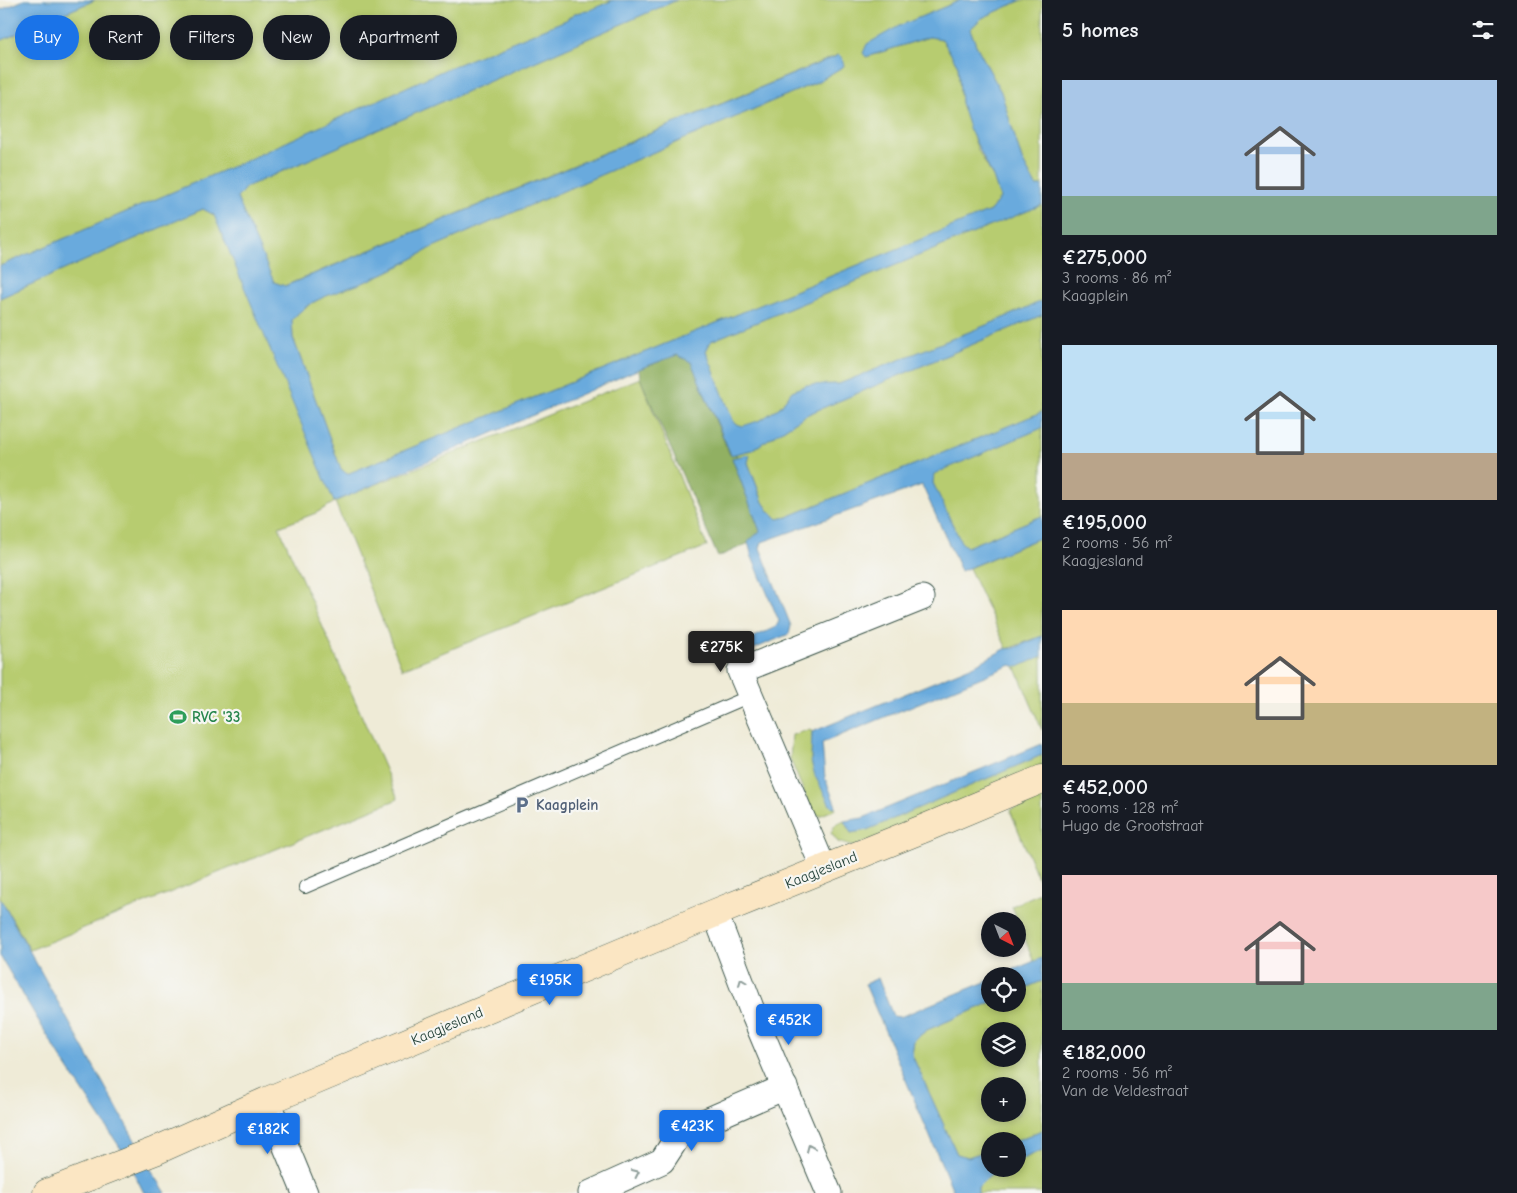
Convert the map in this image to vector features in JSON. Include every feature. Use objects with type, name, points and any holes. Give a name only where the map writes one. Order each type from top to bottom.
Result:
[{"type":"street","points":[[824,870],[740,671],[922,598]]},
{"type":"street","name":"Kaagjesland","points":[[47,1193],[155,1151],[267,1101],[715,913],[824,870],[1042,779]]},
{"type":"street","points":[[715,913],[754,1013],[829,1193]]},
{"type":"street","points":[[591,1193],[662,1160],[681,1132],[785,1087]]},
{"type":"street","points":[[267,1101],[305,1193]]},
{"type":"lane","points":[[305,887],[750,696]]},
{"type":"green space","points":[[95,0],[613,0],[588,11],[575,13],[566,20],[444,70],[245,161],[0,266],[0,41],[15,35],[15,60],[79,60],[79,15],[60,15]]},
{"type":"green space","points":[[677,0],[961,0],[899,26],[866,57],[929,37],[942,39],[958,66],[961,103],[978,150],[993,177],[1000,198],[990,211],[347,474],[341,469],[293,337],[292,320],[299,312],[317,300],[376,277],[433,247],[817,82],[844,66],[842,59],[838,55],[284,286],[274,282],[237,198],[246,187]]},
{"type":"green space","points":[[1022,0],[1042,0],[1042,186],[1036,186],[1022,160],[1001,92],[976,45],[970,29],[982,18]]},
{"type":"green space","points":[[1042,205],[1042,301],[839,384],[807,385],[792,391],[780,407],[761,420],[743,427],[734,423],[706,351],[711,341]]},
{"type":"green space","points":[[203,209],[214,215],[335,501],[640,378],[707,546],[402,669],[335,502],[316,513],[279,527],[398,799],[30,950],[0,898],[0,298]]},
{"type":"green space","points":[[1042,315],[1042,412],[787,517],[778,519],[763,502],[748,462],[750,454],[737,457],[736,454],[752,450],[806,415]]},
{"type":"green space","points":[[677,355],[691,362],[730,455],[736,454],[737,457],[732,458],[760,531],[749,543],[718,557],[640,378],[639,369]]},
{"type":"green space","points":[[1042,428],[1042,516],[967,547],[961,543],[933,483],[933,474]]},
{"type":"green space","points":[[1042,537],[1042,636],[1007,649],[969,568]]},
{"type":"green space","points":[[1042,656],[1042,730],[1015,666]]},
{"type":"green space","points":[[810,729],[812,732],[811,761],[833,807],[836,809],[819,816],[812,811],[790,759],[792,735]]},
{"type":"green space","points":[[1042,755],[1042,767],[854,847],[838,842],[831,833],[835,825],[844,821],[851,833],[867,830]]},
{"type":"green space","points":[[1042,796],[1042,888],[1010,810]]},
{"type":"green space","points":[[1042,892],[1042,958],[1034,962],[1026,942],[1026,912],[1014,912],[1012,906]]},
{"type":"green space","points":[[1042,981],[1042,1130],[1026,1137],[1026,1132],[981,1132],[981,1153],[968,1157],[957,1154],[912,1055],[914,1040],[927,1030],[981,1007],[981,1012],[1026,1012],[1026,988]]},
{"type":"green space","points":[[1042,1150],[1042,1193],[978,1193],[978,1187],[988,1177],[1026,1177],[1026,1157]]},
{"type":"water","points":[[24,0],[95,0],[60,15],[15,15],[15,35],[0,41],[0,10]]},
{"type":"water","points":[[613,0],[677,0],[246,187],[237,198],[274,282],[285,286],[839,55],[844,66],[817,82],[433,247],[376,277],[317,300],[299,312],[292,320],[293,338],[341,469],[347,474],[990,211],[1000,198],[993,177],[969,128],[961,103],[958,66],[942,39],[929,37],[866,57],[863,53],[867,44],[899,26],[961,0],[1022,0],[982,18],[970,29],[976,45],[1001,92],[1022,160],[1036,186],[1042,186],[1042,205],[711,341],[706,351],[734,423],[743,426],[761,420],[780,407],[792,391],[807,385],[839,384],[1042,301],[1042,315],[806,415],[752,450],[731,455],[691,362],[677,355],[639,369],[334,502],[214,215],[203,209],[0,298],[0,266],[245,161],[444,70],[566,20],[575,13],[588,11]]},
{"type":"water","points":[[1042,412],[1042,428],[934,474],[933,483],[961,542],[967,547],[1042,516],[1042,537],[961,571],[922,485],[762,542],[760,548],[791,626],[789,634],[749,651],[745,641],[776,627],[779,621],[752,557],[748,542],[760,531],[732,458],[750,454],[748,463],[763,502],[778,519],[787,517]]},
{"type":"water","points":[[1042,636],[1042,656],[1018,667],[1011,665],[822,743],[825,778],[836,806],[830,805],[815,776],[811,761],[812,732],[973,666],[1005,649],[1014,648]]},
{"type":"water","points":[[1042,744],[1042,755],[867,830],[851,833],[844,821],[863,818]]},
{"type":"water","points":[[0,898],[166,1193],[144,1193],[125,1155],[59,1055],[0,956]]},
{"type":"water","points":[[1042,958],[1042,981],[1026,988],[1026,967],[1020,967]]},
{"type":"water","points":[[878,978],[893,1016],[900,1017],[981,984],[981,1007],[927,1030],[914,1040],[912,1055],[957,1154],[968,1157],[981,1153],[981,1177],[988,1177],[978,1187],[978,1193],[954,1193],[865,984]]},
{"type":"water","points":[[1042,1130],[1042,1150],[1026,1157],[1026,1137]]},
{"type":"place","name":"RVC '33","points":[[178,717]]},
{"type":"place","name":"Kaagplein","points":[[522,805]]}]
